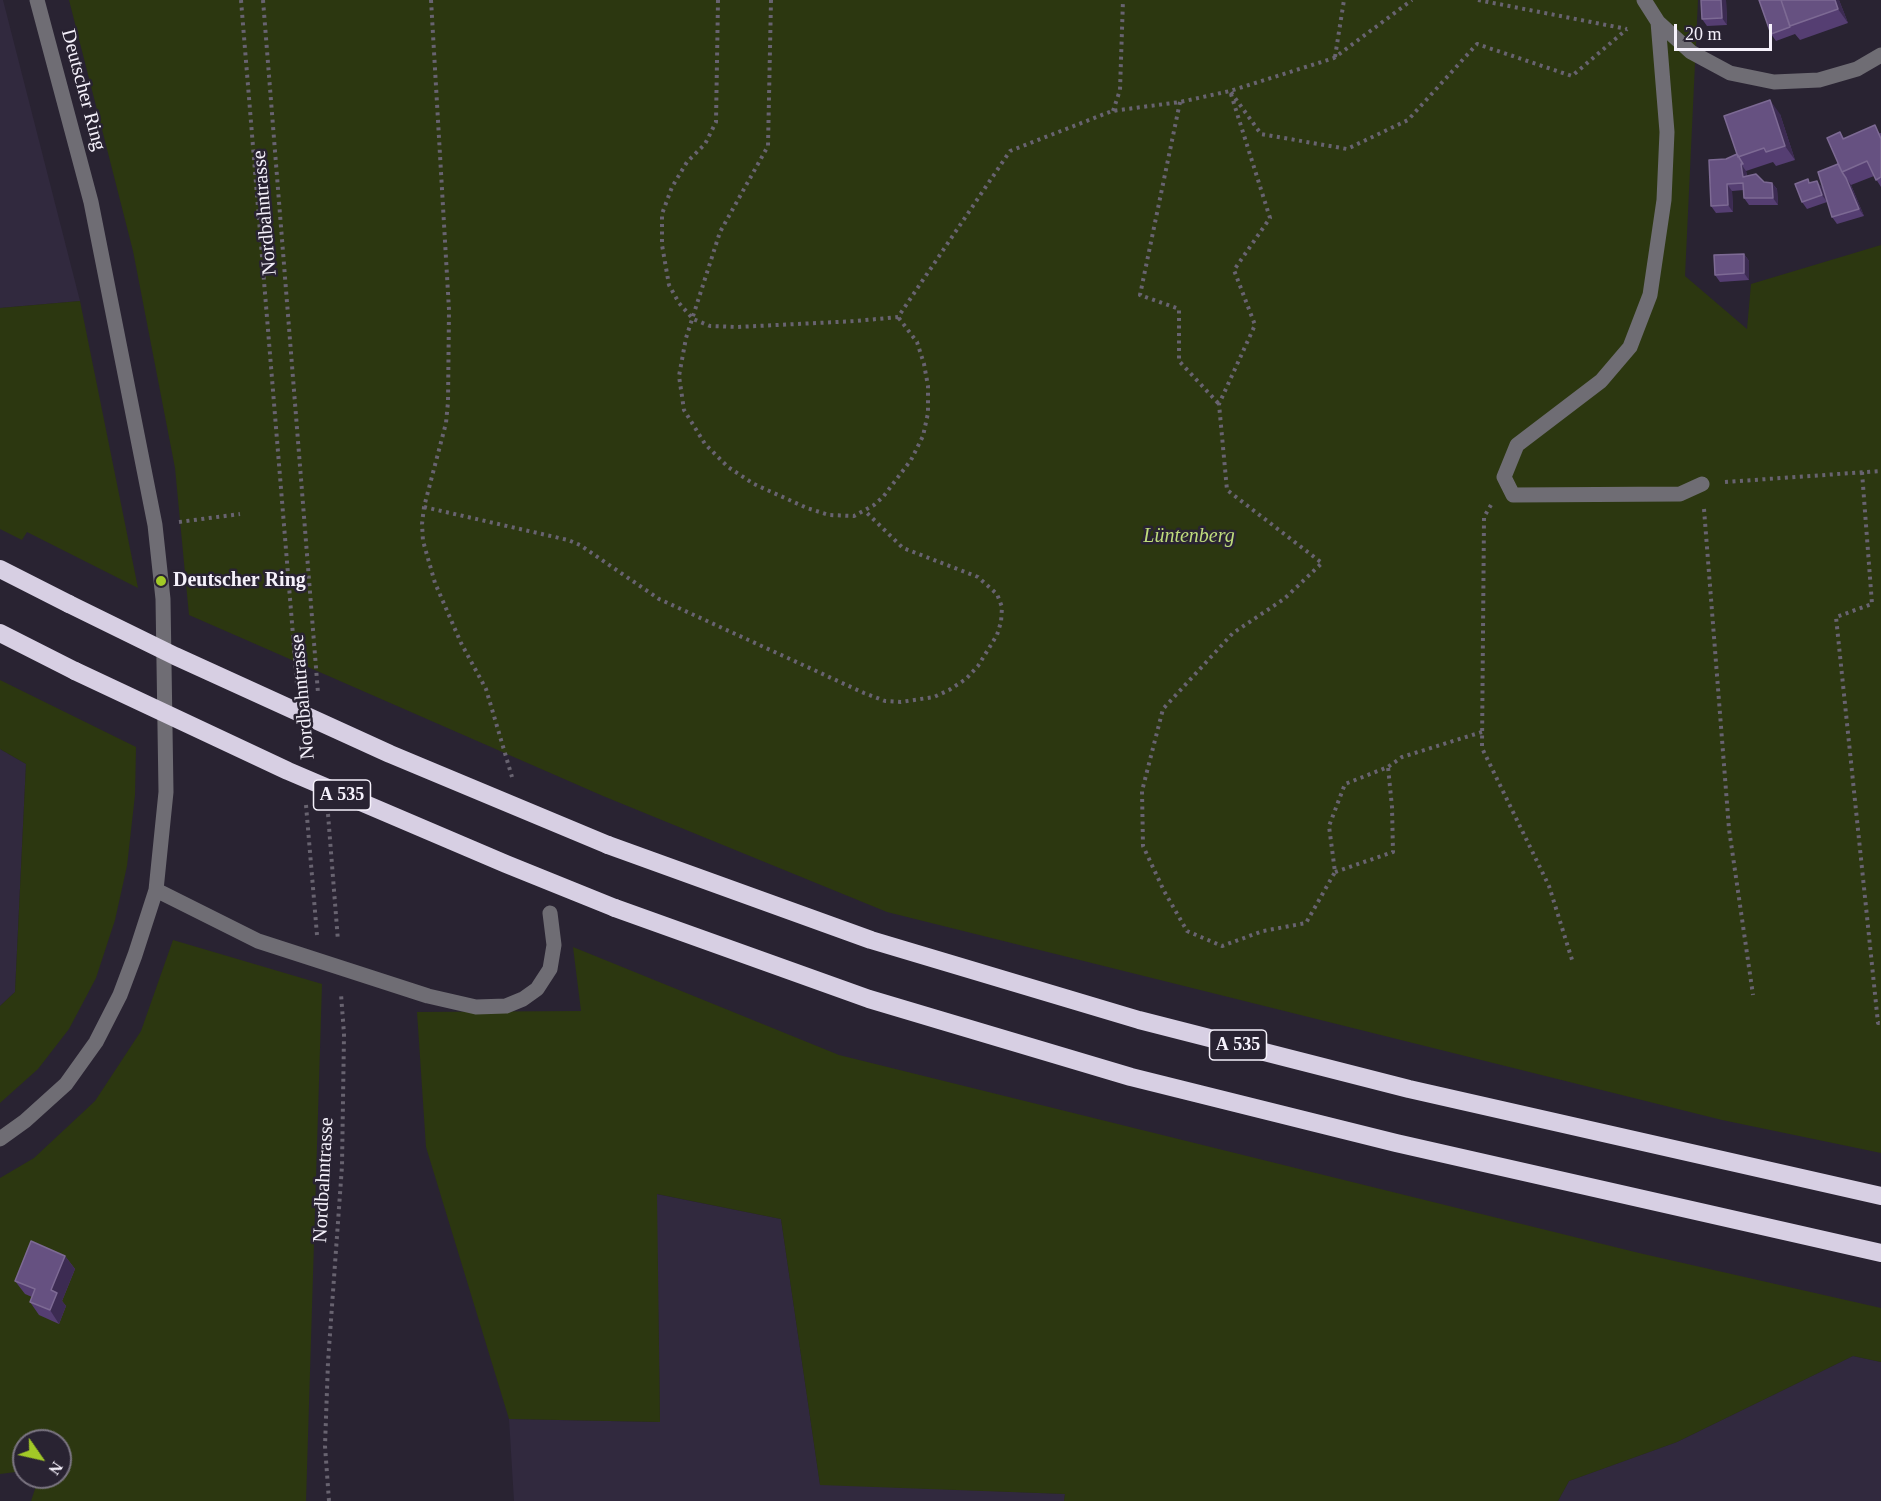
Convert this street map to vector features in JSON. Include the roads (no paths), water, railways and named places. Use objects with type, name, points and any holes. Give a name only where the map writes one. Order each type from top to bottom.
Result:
[{"type":"highway","name":"A 535","points":[[0,569],[176,656],[390,754],[608,845],[872,940],[1139,1020],[1409,1089],[1881,1196]]},
{"type":"highway","name":"A 535","points":[[0,633],[75,671],[288,771],[495,860],[615,908],[870,999],[1131,1077],[1396,1143],[1881,1253]]},
{"type":"street","name":"Deutscher Ring","points":[[0,1139],[26,1121],[66,1084],[96,1042],[120,995],[156,890],[166,792],[163,599],[155,525],[91,202],[37,0]]},
{"type":"street","points":[[1644,0],[1658,22],[1691,52],[1730,73],[1774,82],[1820,80],[1857,69],[1881,55]]},
{"type":"street","points":[[1658,22],[1667,132],[1664,200],[1650,295],[1630,347],[1601,381],[1516,445],[1504,477],[1513,495],[1680,494],[1702,484]]},
{"type":"street","points":[[156,890],[258,941],[428,996],[476,1007],[506,1006],[523,999],[537,989],[550,969],[554,945],[550,913]]},
{"type":"place","name":"Deutscher Ring","points":[[161,581]]},
{"type":"park label","name":"Lüntenberg","points":[[1189,537]]}]
